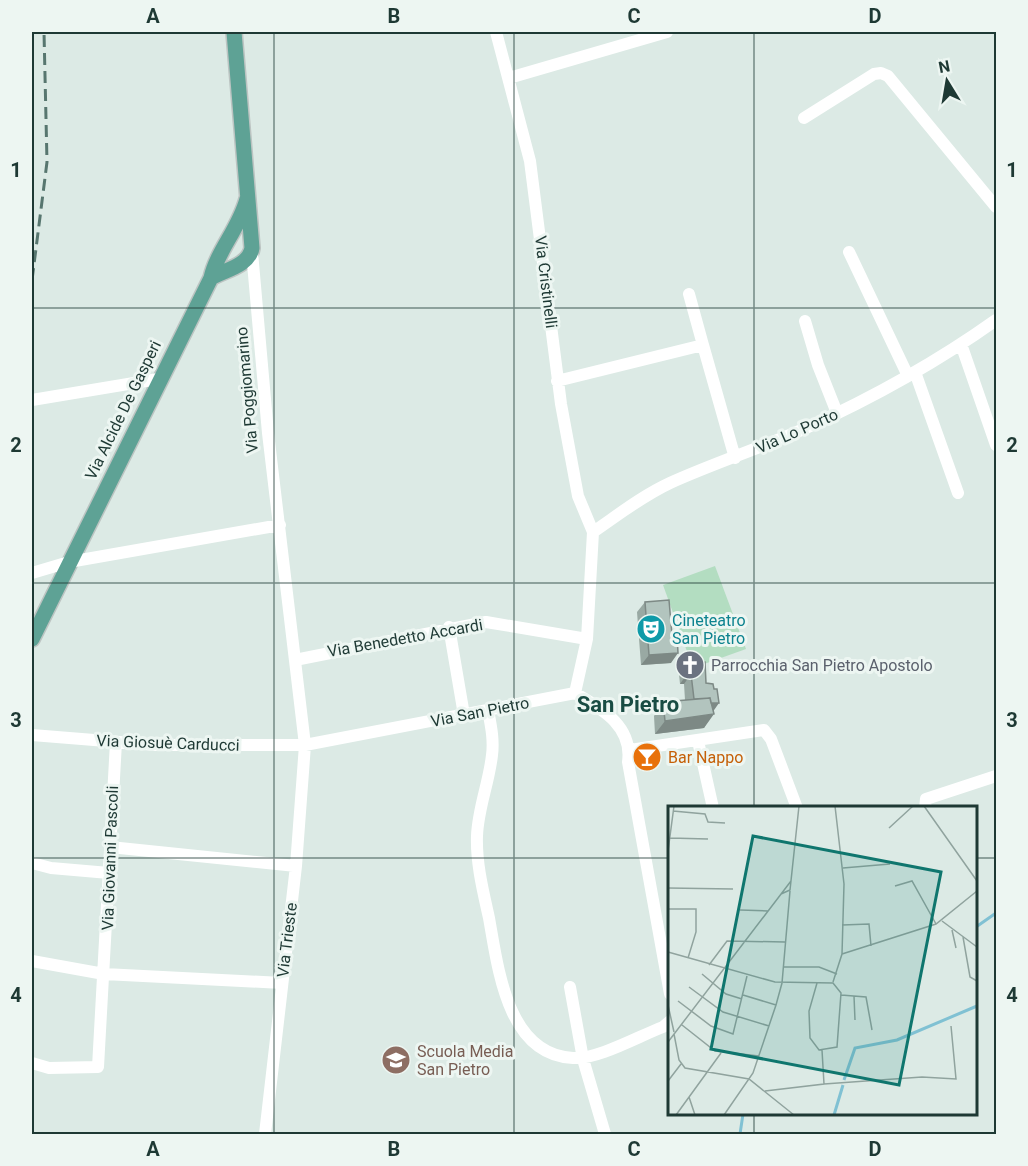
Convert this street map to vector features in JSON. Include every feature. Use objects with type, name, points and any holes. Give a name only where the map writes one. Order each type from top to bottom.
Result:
[{"type":"main road","name":"Via Poggiomarino","points":[[234,32],[252,248]]},
{"type":"main road","name":"Via Alcide De Gasperi","points":[[32,639],[158,379],[211,278],[215,263],[230,242],[247,199]]},
{"type":"main road","points":[[211,278],[241,263],[252,248],[244,234],[230,242],[228,260],[241,263]]},
{"type":"street","name":"Via Cristinelli","points":[[496,32],[530,161],[557,381],[578,496],[593,532]]},
{"type":"street","points":[[509,78],[667,32]]},
{"type":"street","points":[[804,118],[874,74],[881,73],[888,76],[996,207]]},
{"type":"street","name":"Via Poggiomarino","points":[[252,248],[268,433],[304,745]]},
{"type":"street","points":[[849,252],[911,374],[958,493]]},
{"type":"street","points":[[689,294],[735,458]]},
{"type":"street","name":"Via Lo Porto","points":[[593,532],[639,500],[670,483],[735,458],[837,413],[911,374],[996,320]]},
{"type":"street","points":[[805,321],[818,365],[837,413]]},
{"type":"street","points":[[961,344],[996,445]]},
{"type":"street","points":[[557,381],[703,345]]},
{"type":"street","points":[[32,400],[158,379]]},
{"type":"street","points":[[32,573],[69,562],[280,525]]},
{"type":"street","points":[[593,532],[588,639],[575,693],[616,721],[627,738],[630,750],[628,762],[668,988]]},
{"type":"street","name":"Via Benedetto Accardi","points":[[294,660],[449,627],[486,622],[588,639]]},
{"type":"street","points":[[449,627],[464,715]]},
{"type":"street","name":"Via San Pietro","points":[[304,745],[575,693]]},
{"type":"street","points":[[488,710],[493,738],[492,757],[479,814],[477,838],[479,866],[505,992],[518,1022],[537,1046],[552,1055],[583,1059],[663,1027],[668,1022]]},
{"type":"street","points":[[630,750],[764,730],[771,739],[797,806]]},
{"type":"street","name":"Via Giosuè Carducci","points":[[32,735],[156,746],[304,745]]},
{"type":"street","points":[[698,741],[713,806]]},
{"type":"street","name":"Via Giovanni Pascoli","points":[[32,1063],[49,1068],[98,1067],[116,742]]},
{"type":"street","name":"Via Trieste","points":[[265,1134],[296,866],[304,745]]},
{"type":"street","points":[[925,806],[926,799],[996,776]]},
{"type":"street","points":[[110,847],[296,866]]},
{"type":"street","points":[[32,863],[51,868],[109,873]]},
{"type":"street","points":[[32,961],[104,974],[282,983]]},
{"type":"street","points":[[570,987],[583,1059],[605,1134]]},
{"type":"green space","points":[[715,566],[746,649],[693,668],[663,585]]},
{"type":"building","points":[[669,600],[672,635],[677,635],[678,653],[649,655],[645,602]]},
{"type":"building","points":[[705,662],[706,683],[713,684],[714,689],[717,689],[719,703],[711,703],[710,698],[694,699],[691,674],[687,674],[686,664]]},
{"type":"building","points":[[710,698],[714,714],[665,721],[663,702]]},
{"type":"waterway","points":[[977,926],[996,913]]},
{"type":"waterway","points":[[740,1134],[743,1115]]},
{"type":"railway","points":[[32,280],[47,162],[44,32]]},
{"type":"place","name":"Cineteatro San Pietro","points":[[651,629]]},
{"type":"place","name":"Parrocchia San Pietro Apostolo","points":[[690,665]]},
{"type":"place","name":"Bar Nappo","points":[[647,757]]},
{"type":"place","name":"Scuola Media San Pietro","points":[[396,1060]]},
{"type":"district","name":"San Pietro","points":[[628,704]]}]
